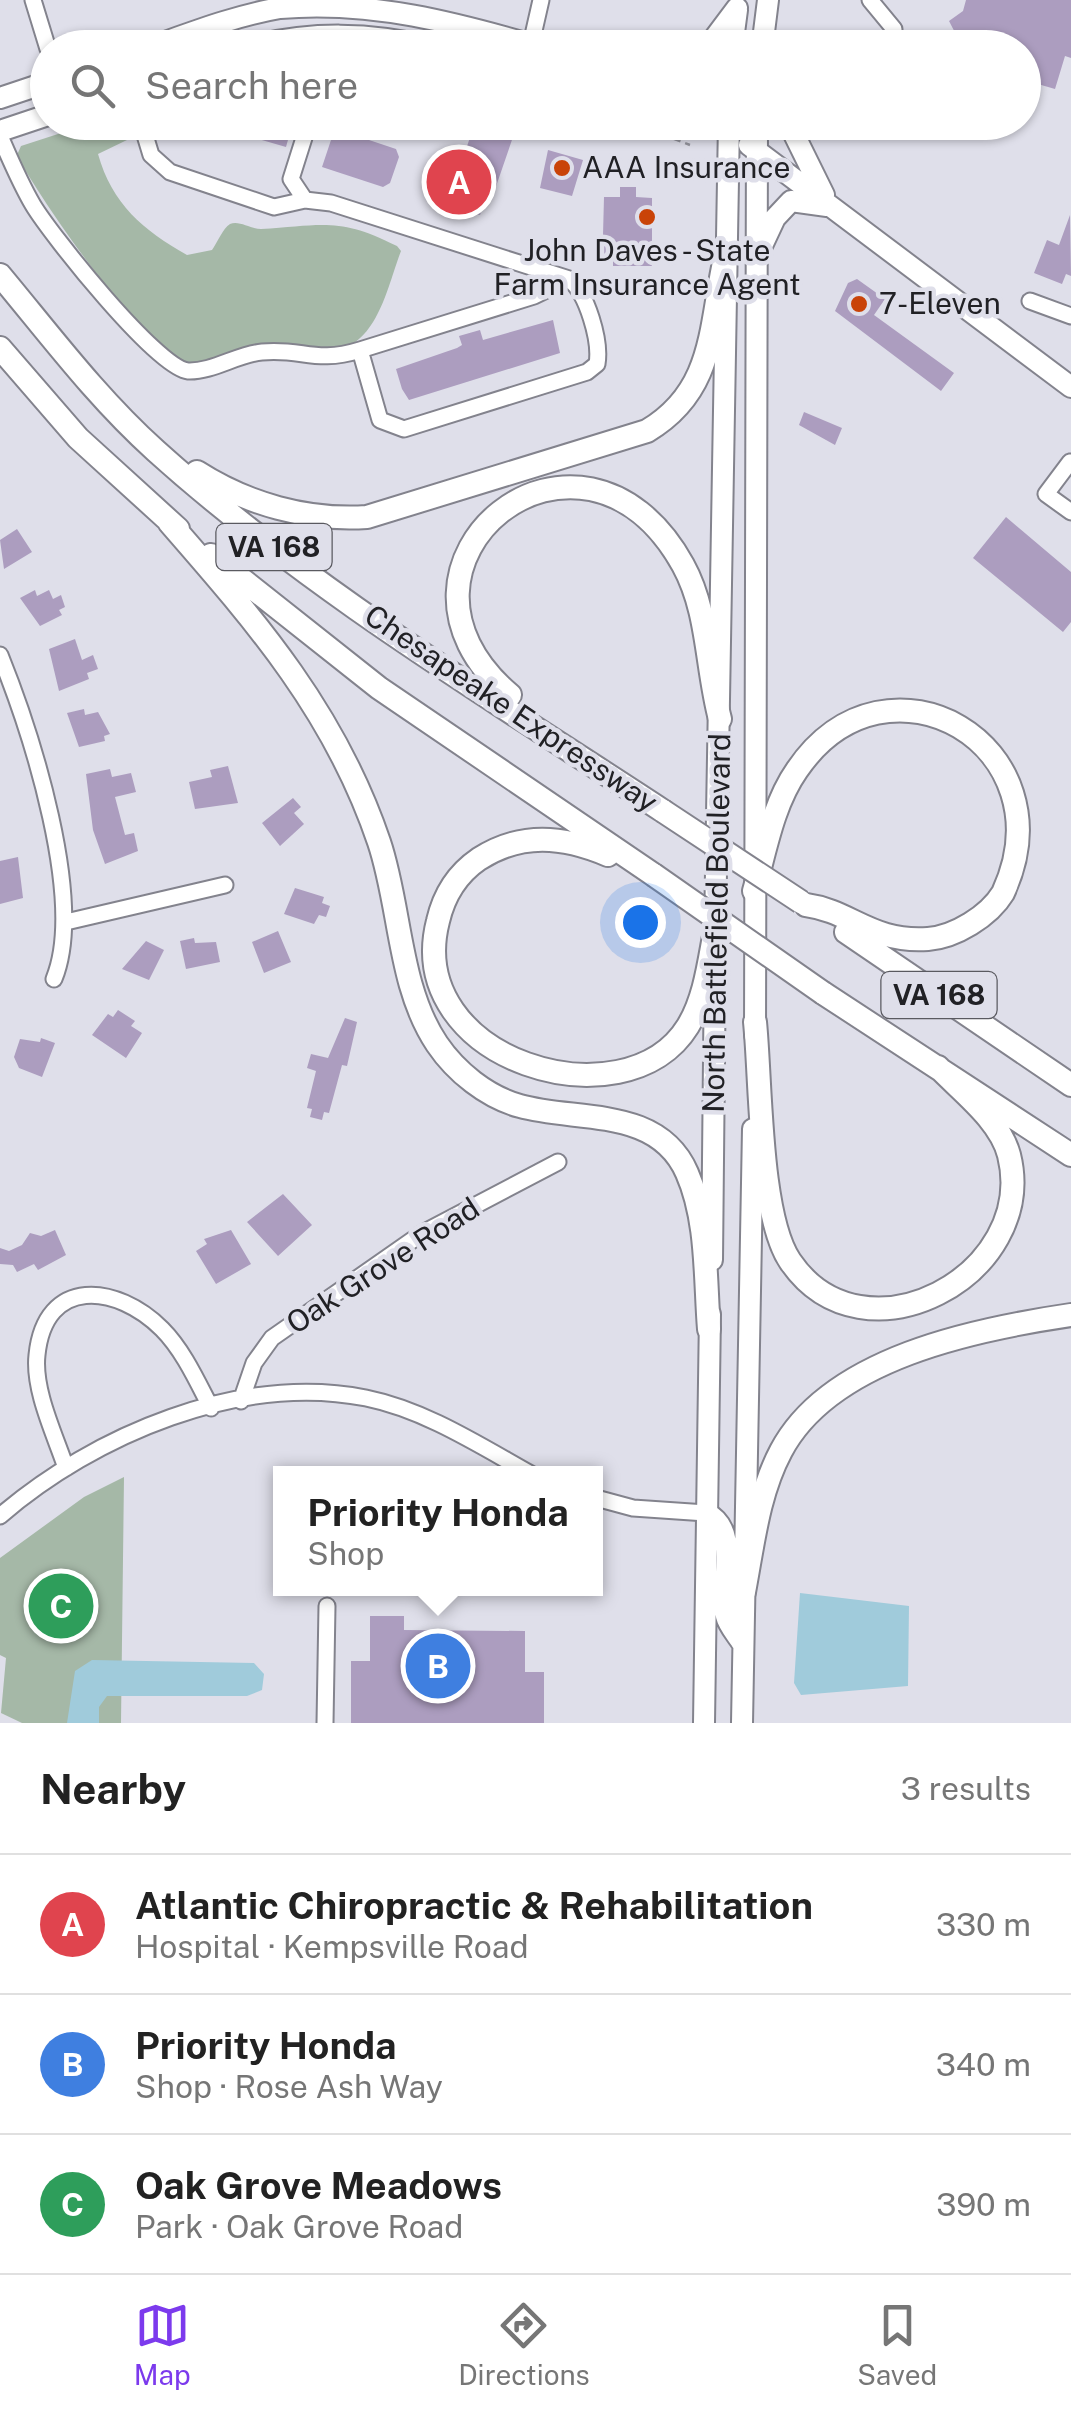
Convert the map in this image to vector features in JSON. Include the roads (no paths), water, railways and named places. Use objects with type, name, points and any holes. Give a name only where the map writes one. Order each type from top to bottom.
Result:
[{"type":"highway","points":[[138,434],[206,478],[288,511],[328,518],[367,517],[637,436],[676,412],[702,374],[727,249]]},
{"type":"highway","name":"Chesapeake Expressway","points":[[0,275],[62,353],[138,434],[305,571],[1071,1085]]},
{"type":"highway","name":"Chesapeake Expressway","points":[[0,348],[78,438],[170,522],[379,688],[823,993],[1071,1155]]},
{"type":"highway","points":[[593,765],[482,668],[464,638],[459,612],[464,565],[482,528],[523,496],[548,487],[578,488],[626,502],[671,545],[700,604],[710,682],[720,719]]},
{"type":"highway","points":[[170,522],[268,636],[340,749],[379,842],[420,1012],[440,1048],[472,1080],[508,1102],[628,1123],[650,1133],[681,1162],[688,1174],[702,1237],[709,1330]]},
{"type":"highway","points":[[754,891],[782,795],[798,768],[844,728],[888,712],[948,716],[978,730],[1003,758],[1022,792],[1024,834],[1013,876],[996,904],[967,926],[929,939],[871,933],[824,908],[804,903]]},
{"type":"highway","points":[[654,875],[565,840],[521,842],[488,853],[464,868],[442,904],[437,923],[434,966],[450,1006],[498,1053],[533,1067],[579,1074],[625,1068],[652,1058],[688,1027],[702,992],[716,931]]},
{"type":"highway","points":[[756,1022],[773,1226],[790,1261],[812,1285],[857,1306],[892,1308],[940,1294],[976,1271],[997,1241],[1007,1216],[1012,1187],[1008,1152],[990,1120],[938,1067]]},
{"type":"highway","points":[[744,1592],[770,1473],[783,1447],[808,1414],[836,1390],[949,1340],[1071,1315]]},
{"type":"main road","points":[[202,30],[256,12],[342,2],[422,14],[480,30]]},
{"type":"main road","points":[[764,30],[767,3]]},
{"type":"main road","points":[[767,3],[770,30]]},
{"type":"main road","points":[[720,30],[738,4]]},
{"type":"main road","points":[[734,30],[738,4]]},
{"type":"main road","points":[[0,98],[30,88]]},
{"type":"main road","points":[[0,133],[30,122]]},
{"type":"main road","name":"North Battlefield Boulevard","points":[[704,1723],[727,140]]},
{"type":"main road","points":[[744,140],[1068,379]]},
{"type":"main road","name":"North Battlefield Boulevard","points":[[742,1723],[756,1022],[756,140]]},
{"type":"main road","points":[[798,140],[833,205]]},
{"type":"main road","points":[[756,262],[775,218],[791,202],[833,205]]},
{"type":"main road","points":[[706,1513],[716,1518],[724,1532],[726,1618],[744,1645]]},
{"type":"street","points":[[33,0],[42,30]]},
{"type":"street","points":[[538,30],[540,0]]},
{"type":"street","points":[[870,0],[894,29]]},
{"type":"street","points":[[334,30],[342,2]]},
{"type":"street","points":[[0,133],[34,205],[59,242],[153,347],[179,368],[192,370],[260,352],[329,359],[534,296],[569,279]]},
{"type":"street","points":[[146,140],[151,155],[170,172],[274,207],[305,200],[331,204],[569,279],[578,286],[600,351],[597,364],[587,372],[404,429],[380,420],[360,350]]},
{"type":"street","points":[[304,140],[291,179],[305,200]]},
{"type":"street","points":[[1030,301],[1071,316]]},
{"type":"street","points":[[1071,462],[1046,494],[1071,512]]},
{"type":"street","points":[[0,655],[39,775],[66,922],[61,961],[54,979]]},
{"type":"street","points":[[66,922],[225,885]]},
{"type":"street","name":"Oak Grove Road","points":[[241,1402],[260,1350],[272,1338],[421,1234],[558,1162]]},
{"type":"street","points":[[66,1468],[37,1354],[54,1312],[72,1297],[105,1295],[146,1315],[186,1363],[211,1408]]},
{"type":"street","points":[[0,1516],[66,1468],[138,1431],[211,1408],[316,1392],[368,1398],[440,1424],[517,1466]]},
{"type":"street","points":[[603,1500],[633,1508],[706,1513]]},
{"type":"street","points":[[325,1723],[327,1606]]},
{"type":"water","points":[[800,1593],[909,1606],[908,1686],[801,1695],[794,1683]]},
{"type":"water","points":[[92,1660],[254,1663],[264,1674],[262,1690],[247,1696],[107,1696],[99,1707],[99,1723],[67,1723],[75,1671]]},
{"type":"place","name":"AAA Insurance","points":[[562,168]]},
{"type":"place","name":"Atlantic Chiropractic & Rehabilitation","points":[[459,182]]},
{"type":"place","name":"John Daves - State Farm Insurance Agent","points":[[647,217]]},
{"type":"place","name":"7-Eleven","points":[[859,304]]},
{"type":"place","name":"Oak Grove Meadows","points":[[61,1606]]},
{"type":"place","name":"Priority Honda","points":[[438,1666]]}]
